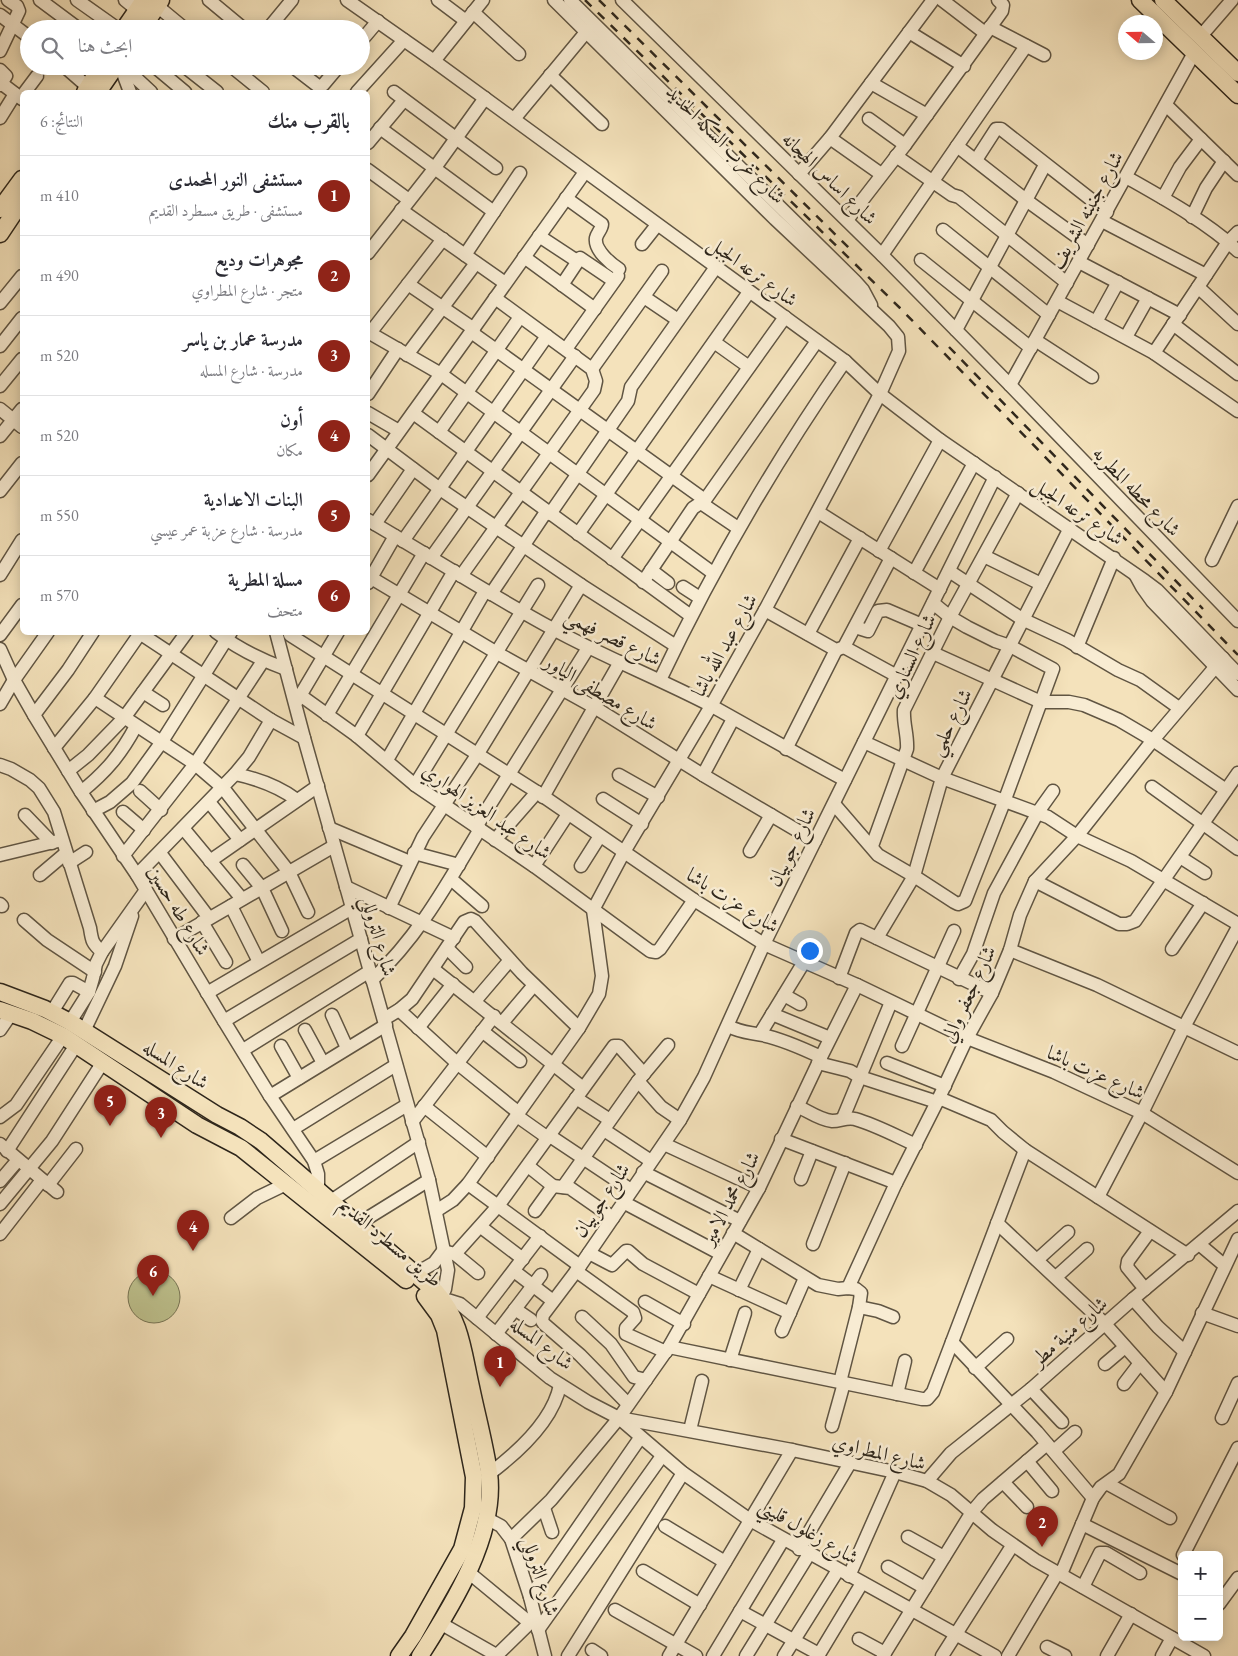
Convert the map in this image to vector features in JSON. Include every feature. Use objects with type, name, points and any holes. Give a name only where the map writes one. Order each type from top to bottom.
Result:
[{"type":"main road","points":[[1140,0],[1238,96]]},
{"type":"main road","points":[[1170,3],[1238,73]]},
{"type":"main road","points":[[133,20],[149,4]]},
{"type":"main road","points":[[145,20],[149,4]]},
{"type":"main road","points":[[90,90],[97,75]]},
{"type":"main road","points":[[91,90],[107,75]]},
{"type":"main road","points":[[0,209],[20,182]]},
{"type":"main road","points":[[0,234],[20,204]]},
{"type":"main road","name":"شارع المسله","points":[[0,992],[28,1001],[52,1012],[66,1029],[80,1038],[217,1116],[240,1127],[262,1141],[325,1196]]},
{"type":"main road","name":"شارع المسله","points":[[6,1012],[32,1021],[66,1029]]},
{"type":"main road","name":"شارع المسله","points":[[80,1038],[103,1062],[197,1125],[241,1148],[286,1184]]},
{"type":"main road","name":"طريق مسطرد القديم","points":[[286,1184],[424,1294],[435,1308],[445,1330],[474,1477],[473,1508],[462,1549],[412,1636],[398,1656]]},
{"type":"main road","name":"طريق مسطرد القديم","points":[[325,1196],[441,1298],[453,1316],[459,1332],[489,1474],[486,1518],[479,1543],[468,1571],[420,1656]]},
{"type":"street","points":[[0,51],[16,19],[17,6],[8,0]]},
{"type":"street","points":[[40,0],[68,20]]},
{"type":"street","points":[[77,0],[105,20]]},
{"type":"street","points":[[209,0],[233,20]]},
{"type":"street","points":[[275,20],[292,0]]},
{"type":"street","name":"شارع ترعه الجبل","points":[[347,0],[434,61],[845,360],[880,394],[940,440],[1114,558],[1157,590],[1219,662],[1238,690]]},
{"type":"street","points":[[438,0],[469,17],[519,54]]},
{"type":"street","points":[[434,61],[483,0]]},
{"type":"street","name":"شارع غرب السكه الحديد","points":[[554,0],[776,219],[894,331],[899,344],[897,358],[880,394]]},
{"type":"street","name":"شارع غرب السكه الحديد","points":[[570,0],[855,281],[863,290],[874,312]]},
{"type":"street","name":"شارع اساس الهجانه","points":[[622,0],[847,220],[1010,385]]},
{"type":"street","points":[[799,174],[830,138],[933,0]]},
{"type":"street","points":[[942,0],[988,30],[1044,55]]},
{"type":"street","points":[[1200,36],[1232,0]]},
{"type":"street","points":[[847,220],[964,66],[1002,10],[1003,7],[999,1]]},
{"type":"street","points":[[148,20],[149,4]]},
{"type":"street","points":[[149,4],[172,20]]},
{"type":"street","points":[[0,15],[16,19],[20,25]]},
{"type":"street","points":[[370,30],[378,21]]},
{"type":"street","points":[[514,120],[586,31]]},
{"type":"street","points":[[909,32],[964,66]]},
{"type":"street","points":[[359,90],[404,40]]},
{"type":"street","points":[[882,255],[1026,46]]},
{"type":"street","name":"شارع جنينه الشريف","points":[[1010,385],[1194,53]]},
{"type":"street","points":[[0,70],[6,76],[1,84],[20,95]]},
{"type":"street","points":[[73,75],[89,90]]},
{"type":"street","points":[[124,75],[129,90]]},
{"type":"street","points":[[133,75],[149,90]]},
{"type":"street","points":[[165,75],[183,90]]},
{"type":"street","points":[[195,75],[214,90]]},
{"type":"street","points":[[240,75],[258,90]]},
{"type":"street","points":[[304,75],[318,86],[323,84],[331,75]]},
{"type":"street","points":[[550,75],[602,124]]},
{"type":"street","points":[[26,90],[37,76]]},
{"type":"street","points":[[871,83],[927,115]]},
{"type":"street","points":[[370,140],[380,128],[399,96],[496,168]]},
{"type":"street","points":[[0,118],[20,97]]},
{"type":"street","points":[[370,248],[434,169],[485,98]]},
{"type":"street","points":[[1166,104],[1238,175]]},
{"type":"street","points":[[870,119],[904,145]]},
{"type":"street","points":[[380,128],[494,212]]},
{"type":"street","points":[[976,160],[994,131],[998,128],[1045,165],[1104,216],[1206,275]]},
{"type":"street","points":[[830,138],[881,174]]},
{"type":"street","points":[[1163,198],[1180,167],[1201,139]]},
{"type":"street","points":[[957,146],[1088,245]]},
{"type":"street","points":[[896,156],[952,195],[959,196],[1067,283]]},
{"type":"street","points":[[1192,217],[1206,188],[1224,161]]},
{"type":"street","points":[[956,330],[1045,165]]},
{"type":"street","points":[[370,172],[443,239],[505,283]]},
{"type":"street","points":[[370,472],[585,172]]},
{"type":"street","points":[[465,255],[520,173]]},
{"type":"street","points":[[1126,177],[1192,217],[1238,251]]},
{"type":"street","points":[[566,198],[602,224],[596,238],[597,245],[617,275]]},
{"type":"street","points":[[642,244],[657,225]]},
{"type":"street","points":[[943,230],[1049,315]]},
{"type":"street","points":[[1154,353],[1228,242],[1238,232]]},
{"type":"street","points":[[539,236],[577,261]]},
{"type":"street","points":[[370,331],[443,239]]},
{"type":"street","points":[[524,257],[594,309]]},
{"type":"street","points":[[562,285],[579,258],[617,275]]},
{"type":"street","points":[[921,260],[971,300],[1033,344],[1092,377]]},
{"type":"street","points":[[1079,262],[1148,298],[1177,320],[1238,374]]},
{"type":"street","points":[[370,389],[442,308],[476,263]]},
{"type":"street","points":[[387,760],[462,632],[488,592],[579,474],[628,401],[631,387],[716,267]]},
{"type":"street","points":[[357,736],[429,613],[497,527],[594,390],[594,373],[662,272]]},
{"type":"street","points":[[327,715],[399,595],[468,507],[551,389],[594,309],[617,275]]},
{"type":"street","points":[[0,303],[20,278]]},
{"type":"street","points":[[1096,322],[1118,282]]},
{"type":"street","points":[[408,284],[496,350],[637,450],[738,528]]},
{"type":"street","points":[[1198,287],[1238,324]]},
{"type":"street","points":[[578,534],[749,292]]},
{"type":"street","points":[[644,297],[678,320]]},
{"type":"street","points":[[495,298],[570,352],[594,373]]},
{"type":"street","points":[[1126,337],[1148,298]]},
{"type":"street","points":[[1057,301],[1154,353],[1238,411]]},
{"type":"street","points":[[439,432],[520,316]]},
{"type":"street","points":[[612,560],[785,317]]},
{"type":"street","points":[[0,346],[20,321]]},
{"type":"street","points":[[370,333],[441,374],[494,411],[713,573]]},
{"type":"street","points":[[370,576],[440,488],[547,336]]},
{"type":"street","points":[[643,582],[693,508],[703,501],[817,340]]},
{"type":"street","points":[[714,342],[749,367]]},
{"type":"street","points":[[660,680],[700,598],[738,528],[790,443],[845,360]]},
{"type":"street","points":[[0,386],[20,361]]},
{"type":"street","name":"شارع محطه المطريه","points":[[1010,385],[1238,621]]},
{"type":"street","name":"شارع عبد الله باشا","points":[[593,910],[624,852],[679,761],[765,610],[880,394]]},
{"type":"street","points":[[0,409],[18,423],[0,436]]},
{"type":"street","points":[[413,413],[691,616]]},
{"type":"street","points":[[370,414],[399,431]]},
{"type":"street","points":[[370,437],[581,585],[676,646]]},
{"type":"street","points":[[879,551],[940,440]]},
{"type":"street","points":[[914,573],[974,463]]},
{"type":"street","points":[[0,491],[20,466]]},
{"type":"street","points":[[371,522],[413,469]]},
{"type":"street","name":"شارع جوبيان","points":[[628,1404],[580,1356],[544,1324],[542,1321],[543,1316],[664,1144],[704,1077],[764,944],[995,477]]},
{"type":"street","name":"شارع السناري","points":[[872,846],[907,749],[908,740],[903,719],[904,710],[950,616],[1018,493]]},
{"type":"street","points":[[1212,560],[1238,506]]},
{"type":"street","points":[[818,512],[940,589]]},
{"type":"street","name":"شارع قصر فهمي","points":[[371,522],[553,629],[588,648],[660,680],[711,706],[845,780]]},
{"type":"street","name":"شارع حلمي","points":[[877,938],[914,876],[942,778],[1070,528]]},
{"type":"street","points":[[808,634],[860,538]]},
{"type":"street","points":[[0,575],[20,547]]},
{"type":"street","points":[[984,556],[1041,584]]},
{"type":"street","points":[[786,749],[891,558]]},
{"type":"street","points":[[1078,646],[1114,558]]},
{"type":"street","points":[[651,570],[668,583]]},
{"type":"street","points":[[949,571],[1022,619],[1078,646],[1140,680],[1180,708]]},
{"type":"street","name":"شارع مصطفى الياور","points":[[370,580],[594,707],[703,776],[815,841]]},
{"type":"street","points":[[415,785],[538,585]]},
{"type":"street","points":[[389,908],[412,858],[581,585]]},
{"type":"street","points":[[683,586],[700,598]]},
{"type":"street","points":[[834,804],[878,855],[954,902],[962,903],[965,901],[1053,669],[1010,646],[981,634],[950,616],[933,603]]},
{"type":"street","points":[[0,635],[20,608]]},
{"type":"street","points":[[765,610],[808,634],[897,676]]},
{"type":"street","points":[[855,626],[868,631],[878,611],[887,610],[922,625]]},
{"type":"street","points":[[0,704],[14,680],[46,635]]},
{"type":"street","points":[[34,715],[68,670],[91,635]]},
{"type":"street","points":[[54,748],[95,698],[139,635]]},
{"type":"street","points":[[143,635],[271,720],[304,738]]},
{"type":"street","points":[[68,771],[88,755],[124,718],[185,635]]},
{"type":"street","points":[[93,811],[110,802],[132,783],[162,743],[204,676],[225,635],[263,660],[286,669]]},
{"type":"street","name":"شارع التروللي","points":[[277,635],[286,669],[298,699],[304,738],[449,1253],[448,1280],[441,1298]]},
{"type":"street","points":[[280,650],[290,635]]},
{"type":"street","name":"شارع عزت باشا","points":[[292,635],[351,675],[540,794],[694,900],[764,944],[857,985],[967,1038],[1054,1072],[1142,1112],[1238,1173]]},
{"type":"street","points":[[298,699],[336,635]]},
{"type":"street","points":[[243,1050],[371,975],[404,948],[423,924],[451,879],[509,775],[588,648]]},
{"type":"street","name":"شارع طه حسين","points":[[0,649],[14,680],[68,771],[137,875],[270,1096],[314,1161],[325,1196]]},
{"type":"street","points":[[933,653],[1041,702],[1069,702],[1119,720],[1153,740],[1226,790]]},
{"type":"street","points":[[123,856],[161,810],[195,764],[263,660]]},
{"type":"street","points":[[495,840],[540,794],[620,662]]},
{"type":"street","name":"شارع ترعه الجبل","points":[[1219,662],[1238,674]]},
{"type":"street","name":"شارع جعفر والي","points":[[848,1288],[896,1183],[967,1038],[992,993],[1010,950],[1020,915],[1035,881],[1077,836],[1153,740],[1219,662]]},
{"type":"street","points":[[143,692],[163,706]]},
{"type":"street","points":[[95,698],[195,764],[223,788],[289,872],[308,912]]},
{"type":"street","name":"شارع عبد العزيز الهواري","points":[[298,699],[327,715],[357,736],[415,785],[534,866],[650,951],[656,952],[661,947],[694,900]]},
{"type":"street","points":[[703,776],[733,719]]},
{"type":"street","points":[[137,875],[236,774],[271,720]]},
{"type":"street","points":[[81,792],[98,779],[113,763],[126,746],[136,726]]},
{"type":"street","points":[[864,742],[942,778],[1004,802],[1038,812],[1077,836],[1131,861],[1238,926],[1184,1027],[1098,1197]]},
{"type":"street","points":[[1,769],[21,774],[39,788],[54,812],[57,842]]},
{"type":"street","points":[[1035,881],[1119,924],[1135,921],[1238,773]]},
{"type":"street","points":[[236,774],[268,783],[283,790],[297,800]]},
{"type":"street","points":[[619,775],[658,796]]},
{"type":"street","points":[[210,861],[318,786]]},
{"type":"street","points":[[1152,787],[1202,825],[1238,849]]},
{"type":"street","points":[[140,791],[161,810]]},
{"type":"street","points":[[959,978],[973,954],[994,892],[1038,812],[1054,791]]},
{"type":"street","points":[[603,799],[642,824]]},
{"type":"street","points":[[206,805],[222,830]]},
{"type":"street","points":[[206,805],[240,840]]},
{"type":"street","points":[[123,812],[144,830]]},
{"type":"street","points":[[534,866],[568,814]]},
{"type":"street","points":[[750,851],[771,815]]},
{"type":"street","points":[[25,816],[57,842],[68,858],[94,944],[102,952]]},
{"type":"street","points":[[183,828],[210,861],[236,903],[259,962]]},
{"type":"street","points":[[329,828],[412,858],[459,865]]},
{"type":"street","points":[[581,866],[600,836]]},
{"type":"street","points":[[1,854],[57,842]]},
{"type":"street","points":[[174,939],[334,846]]},
{"type":"street","points":[[40,875],[68,858],[86,852]]},
{"type":"street","points":[[160,853],[206,920],[226,962]]},
{"type":"street","points":[[1180,857],[1205,873]]},
{"type":"street","points":[[243,864],[262,888],[282,931]]},
{"type":"street","points":[[451,879],[482,906]]},
{"type":"street","points":[[346,887],[423,924],[450,943],[466,967]]},
{"type":"street","points":[[0,1116],[16,1105],[66,1029],[89,992],[96,964],[102,952],[146,890]]},
{"type":"street","points":[[1172,949],[1203,904]]},
{"type":"street","points":[[49,1186],[3,1148],[80,1038],[116,966],[136,905]]},
{"type":"street","points":[[207,993],[352,908]]},
{"type":"street","points":[[436,1211],[454,1200],[468,1184],[579,1028],[599,994],[602,976],[593,910]]},
{"type":"street","points":[[270,1096],[347,1048],[399,1010],[412,998],[464,922],[471,919],[475,921],[534,985],[579,1028]]},
{"type":"street","points":[[24,920],[47,940],[94,972]]},
{"type":"street","points":[[839,978],[856,932],[863,930],[937,968],[992,993]]},
{"type":"street","points":[[902,1046],[954,931]]},
{"type":"street","points":[[224,1021],[361,940]]},
{"type":"street","points":[[1010,950],[1097,985],[1238,1053]]},
{"type":"street","points":[[475,1001],[510,960]]},
{"type":"street","points":[[760,1034],[804,962]]},
{"type":"street","points":[[433,969],[554,1063],[607,1125],[651,1161]]},
{"type":"street","points":[[52,1012],[70,983],[73,982],[89,992]]},
{"type":"street","points":[[418,1028],[453,984]]},
{"type":"street","points":[[412,1122],[482,1031],[498,1019],[534,985]]},
{"type":"street","name":"شارع محمد الامير","points":[[511,1539],[544,1508],[619,1418],[668,1350],[759,1188],[819,1060],[857,985]]},
{"type":"street","points":[[784,995],[800,1004]]},
{"type":"street","points":[[843,1118],[891,1002]]},
{"type":"street","points":[[399,1010],[457,1063],[518,1114],[549,1137],[631,1190]]},
{"type":"street","points":[[0,1030],[6,1012]]},
{"type":"street","points":[[772,1014],[830,1038]]},
{"type":"street","points":[[332,1015],[347,1048]]},
{"type":"street","points":[[728,1026],[744,1033],[760,1034],[792,1044],[837,1069],[850,1071],[860,1077],[938,1100],[991,1120],[1002,1132],[1025,1150],[1188,1255]]},
{"type":"street","points":[[305,1030],[323,1063]]},
{"type":"street","points":[[482,1031],[520,1061]]},
{"type":"street","points":[[502,1047],[514,1032]]},
{"type":"street","points":[[535,1211],[584,1158],[641,1077],[668,1045]]},
{"type":"street","points":[[281,1046],[300,1078]]},
{"type":"street","points":[[415,1274],[449,1253],[481,1227],[528,1166],[612,1048],[619,1046],[661,1107],[680,1120]]},
{"type":"street","points":[[0,1204],[52,1141],[103,1062]]},
{"type":"street","points":[[887,1063],[944,1086]]},
{"type":"street","points":[[293,1129],[396,1065]]},
{"type":"street","points":[[314,1161],[407,1105]]},
{"type":"street","points":[[424,1106],[488,1157]]},
{"type":"street","points":[[797,1106],[823,1119],[838,1121],[843,1118],[855,1119],[916,1145]]},
{"type":"street","points":[[781,1139],[896,1183]]},
{"type":"street","points":[[325,1196],[419,1142]]},
{"type":"street","points":[[664,1144],[759,1188]]},
{"type":"street","points":[[0,1234],[49,1186],[76,1149]]},
{"type":"street","points":[[468,1184],[540,1236],[633,1312],[634,1318],[626,1328],[626,1334],[668,1350],[730,1360],[922,1399],[931,1396],[933,1392],[1025,1150]]},
{"type":"street","points":[[801,1178],[812,1151]]},
{"type":"street","points":[[0,1181],[18,1160]]},
{"type":"street","points":[[813,1244],[845,1163]]},
{"type":"street","points":[[528,1166],[558,1187],[573,1190],[613,1218]]},
{"type":"street","points":[[643,1172],[740,1221]]},
{"type":"street","points":[[358,1224],[429,1180]]},
{"type":"street","points":[[231,1218],[257,1198],[286,1184]]},
{"type":"street","points":[[623,1202],[722,1254]]},
{"type":"street","name":"شارع منية مطر","points":[[927,1481],[951,1452],[1011,1406],[1133,1299],[1188,1255],[1238,1211]]},
{"type":"street","points":[[997,1223],[1106,1324],[1166,1392]]},
{"type":"street","points":[[481,1227],[523,1258]]},
{"type":"street","points":[[1145,1290],[1127,1268],[1127,1264],[1150,1231]]},
{"type":"street","points":[[1037,1260],[1068,1232]]},
{"type":"street","points":[[734,1233],[805,1278],[828,1288],[856,1289],[861,1293],[832,1426]]},
{"type":"street","points":[[477,1318],[540,1236]]},
{"type":"street","points":[[1008,1656],[1059,1573],[1093,1498],[1101,1487],[1108,1484],[1119,1474],[1166,1392],[1224,1265],[1238,1239]]},
{"type":"street","points":[[1200,1244],[1224,1265]]},
{"type":"street","points":[[739,1290],[758,1249]]},
{"type":"street","points":[[1056,1277],[1088,1249]]},
{"type":"street","points":[[589,1253],[612,1265],[628,1251],[643,1264],[699,1294]]},
{"type":"street","points":[[449,1253],[478,1273]]},
{"type":"street","points":[[514,1271],[553,1301]]},
{"type":"street","points":[[496,1334],[541,1275]]},
{"type":"street","points":[[709,1276],[790,1313]]},
{"type":"street","points":[[782,1331],[805,1278]]},
{"type":"street","name":"شارع المسله","points":[[441,1298],[457,1302],[560,1385],[619,1418]]},
{"type":"street","points":[[1133,1299],[1158,1327],[1185,1352]]},
{"type":"street","points":[[645,1302],[684,1324]]},
{"type":"street","points":[[859,1307],[878,1310],[892,1317]]},
{"type":"street","points":[[516,1309],[530,1320]]},
{"type":"street","points":[[730,1360],[744,1313]]},
{"type":"street","points":[[1202,1313],[1238,1326]]},
{"type":"street","points":[[582,1317],[611,1344],[634,1377],[646,1380]]},
{"type":"street","points":[[975,1368],[1007,1339]]},
{"type":"street","points":[[952,1342],[1050,1447],[1093,1498]]},
{"type":"street","points":[[1105,1364],[1126,1346]]},
{"type":"street","points":[[897,1394],[905,1361]]},
{"type":"street","points":[[1124,1384],[1140,1363]]},
{"type":"street","points":[[690,1430],[702,1381]]},
{"type":"street","points":[[1222,1418],[1238,1383]]},
{"type":"street","points":[[489,1474],[516,1452],[547,1417],[556,1400],[560,1385]]},
{"type":"street","points":[[1031,1389],[1062,1422]]},
{"type":"street","name":"شارع المطراوي","points":[[619,1418],[792,1450],[895,1472],[927,1481],[951,1495],[1012,1546],[1172,1638],[1191,1642],[1204,1656]]},
{"type":"street","name":"شارع زغلول قليني","points":[[619,1418],[683,1473],[750,1520],[995,1656]]},
{"type":"street","points":[[859,1639],[884,1655],[972,1512],[983,1499],[1026,1461],[1075,1432]]},
{"type":"street","points":[[530,1597],[640,1438]]},
{"type":"street","points":[[670,1656],[792,1450]]},
{"type":"street","points":[[1185,1551],[1237,1454]]},
{"type":"street","points":[[440,1622],[497,1656],[534,1623],[662,1456]]},
{"type":"street","points":[[1026,1461],[1052,1491]]},
{"type":"street","points":[[746,1656],[765,1624],[850,1463]]},
{"type":"street","points":[[784,1656],[843,1573],[895,1472]]},
{"type":"street","points":[[568,1656],[683,1473]]},
{"type":"street","points":[[1003,1482],[1027,1507]]},
{"type":"street","points":[[1108,1484],[1170,1518]]},
{"type":"street","points":[[544,1508],[552,1532]]},
{"type":"street","name":"شارع التروللي","points":[[486,1518],[501,1526],[511,1539],[530,1597],[534,1623],[545,1656]]},
{"type":"street","points":[[1082,1524],[1178,1571]]},
{"type":"street","points":[[665,1526],[725,1562]]},
{"type":"street","points":[[908,1537],[944,1557]]},
{"type":"street","points":[[713,1656],[783,1540]]},
{"type":"street","points":[[942,1656],[1012,1546]]},
{"type":"street","points":[[1083,1587],[1098,1555],[1103,1552],[1140,1573]]},
{"type":"street","points":[[888,1567],[925,1588]]},
{"type":"street","points":[[643,1570],[700,1605]]},
{"type":"street","points":[[468,1571],[534,1623]]},
{"type":"street","points":[[1223,1597],[1238,1578]]},
{"type":"street","points":[[740,1611],[819,1655],[862,1583]]},
{"type":"street","points":[[615,1610],[696,1656]]},
{"type":"street","points":[[1107,1656],[1131,1614]]},
{"type":"street","points":[[1162,1656],[1172,1638]]},
{"type":"street","points":[[1047,1647],[1065,1656]]},
{"type":"green space","points":[[149,1271],[159,1271],[173,1278],[180,1292],[180,1302],[173,1316],[159,1323],[149,1323],[139,1319],[132,1312],[128,1302],[128,1292],[132,1282],[139,1275]]},
{"type":"railway","points":[[585,0],[900,308],[1238,655]]},
{"type":"railway","points":[[599,0],[853,252]]},
{"type":"railway","points":[[949,347],[1203,609]]},
{"type":"place","name":"البنات الاعدادية","points":[[110,1126]]},
{"type":"place","name":"مدرسة عمار بن ياسر","points":[[161,1138]]},
{"type":"place","name":"أون","points":[[193,1251]]},
{"type":"place","name":"مسلة المطرية","points":[[153,1296]]},
{"type":"place","name":"مستشفى النور المحمدى","points":[[500,1387]]},
{"type":"place","name":"مجوهرات وديع","points":[[1042,1547]]}]
